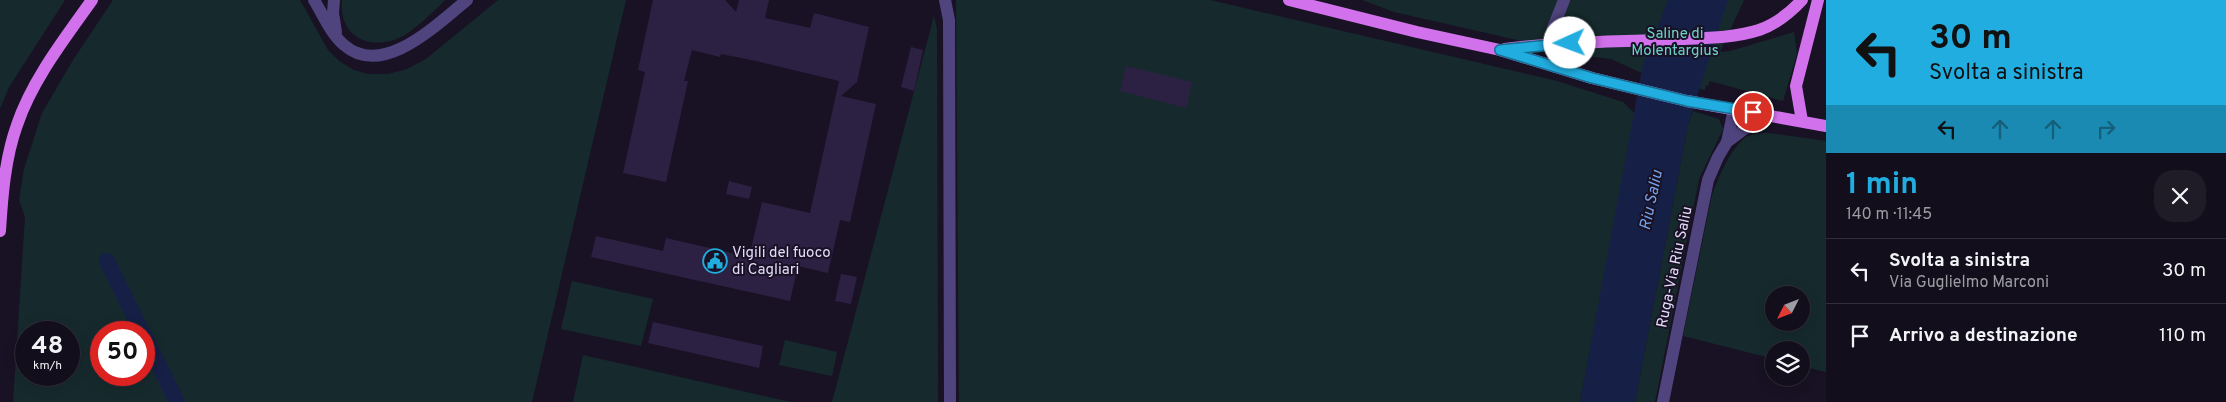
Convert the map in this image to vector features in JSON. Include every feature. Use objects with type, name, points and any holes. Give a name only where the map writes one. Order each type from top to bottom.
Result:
[{"type":"main road","points":[[0,232],[8,157],[17,124],[51,57],[92,0]]},
{"type":"main road","points":[[1289,0],[1417,32],[1500,50],[1592,78],[1687,101],[1826,126]]},
{"type":"main road","points":[[1500,50],[1552,44],[1735,36],[1759,30],[1778,22],[1802,0]]},
{"type":"main road","points":[[1802,121],[1796,86],[1818,0]]},
{"type":"street","points":[[314,0],[336,37],[355,53],[370,55],[402,49],[467,0]]},
{"type":"street","points":[[334,0],[333,13],[336,37]]},
{"type":"street","points":[[945,0],[949,20],[950,402]]},
{"type":"street","points":[[1552,44],[1553,28],[1564,0]]},
{"type":"street","name":"Ruga-Via Riu Saliu","points":[[1728,142],[1734,109]]},
{"type":"street","name":"Ruga-Via Riu Saliu","points":[[1663,402],[1708,180],[1718,157],[1728,142],[1751,124],[1769,115]]},
{"type":"green space","points":[[0,0],[65,0],[9,87],[0,109]]},
{"type":"green space","points":[[113,0],[300,0],[328,50],[339,61],[354,70],[368,74],[388,74],[407,69],[426,59],[498,0],[626,0],[532,402],[13,402],[15,371],[15,386],[80,386],[80,321],[18,321],[25,217],[19,200],[24,169],[42,113],[73,60]]},
{"type":"green space","points":[[342,0],[445,0],[406,34],[378,43],[358,38],[351,31],[345,23],[342,13]]},
{"type":"green space","points":[[956,0],[1210,0],[1557,81],[1623,102],[1635,114],[1580,402],[959,402]]},
{"type":"green space","name":"Saline di Molentargius","points":[[1362,0],[1744,0],[1720,52],[1730,51],[1794,32],[1797,54],[1783,101],[1710,81],[1708,86],[1706,85],[1705,90],[1659,81],[1611,59],[1550,52],[1526,42],[1394,12]]},
{"type":"green space","points":[[934,16],[937,30],[938,402],[832,402]]},
{"type":"green space","points":[[1693,111],[1719,119],[1723,129],[1699,179],[1655,402],[1635,402],[1688,125]]},
{"type":"green space","points":[[1769,133],[1826,141],[1826,372],[1810,368],[1810,341],[1765,341],[1765,357],[1683,336],[1712,195],[1735,148],[1746,137]]},
{"type":"green space","points":[[572,281],[653,299],[641,346],[561,329]]},
{"type":"green space","points":[[785,340],[837,352],[832,376],[779,365]]},
{"type":"green space","points":[[583,355],[791,402],[573,402]]},
{"type":"water","name":"Riu Saliu","points":[[1668,0],[1728,0],[1688,125],[1635,402],[1580,402],[1643,64]]},
{"type":"building","points":[[653,0],[725,0],[736,12],[739,0],[769,0],[765,18],[810,28],[814,13],[869,27],[857,82],[841,96],[876,104],[850,222],[840,220],[828,273],[798,266],[790,301],[591,257],[596,236],[663,251],[666,238],[749,257],[762,202],[810,213],[839,81],[756,61],[721,54],[720,57],[692,50],[684,81],[688,81],[666,182],[623,173],[645,72],[638,70]]},
{"type":"building","points":[[911,47],[923,50],[914,91],[901,87]]},
{"type":"building","points":[[1126,66],[1192,82],[1186,108],[1120,91]]},
{"type":"building","points":[[729,181],[752,187],[749,199],[726,194]]},
{"type":"building","points":[[841,274],[857,277],[851,304],[835,301]]},
{"type":"building","points":[[653,322],[763,346],[759,368],[648,343]]},
{"type":"waterway","points":[[107,261],[137,321]]},
{"type":"waterway","points":[[155,357],[177,402]]},
{"type":"place","name":"Vigili del fuoco di Cagliari","points":[[715,261]]},
{"type":"route","points":[[1570,43],[1523,46],[1500,50],[1592,78],[1687,101],[1753,112]]}]
